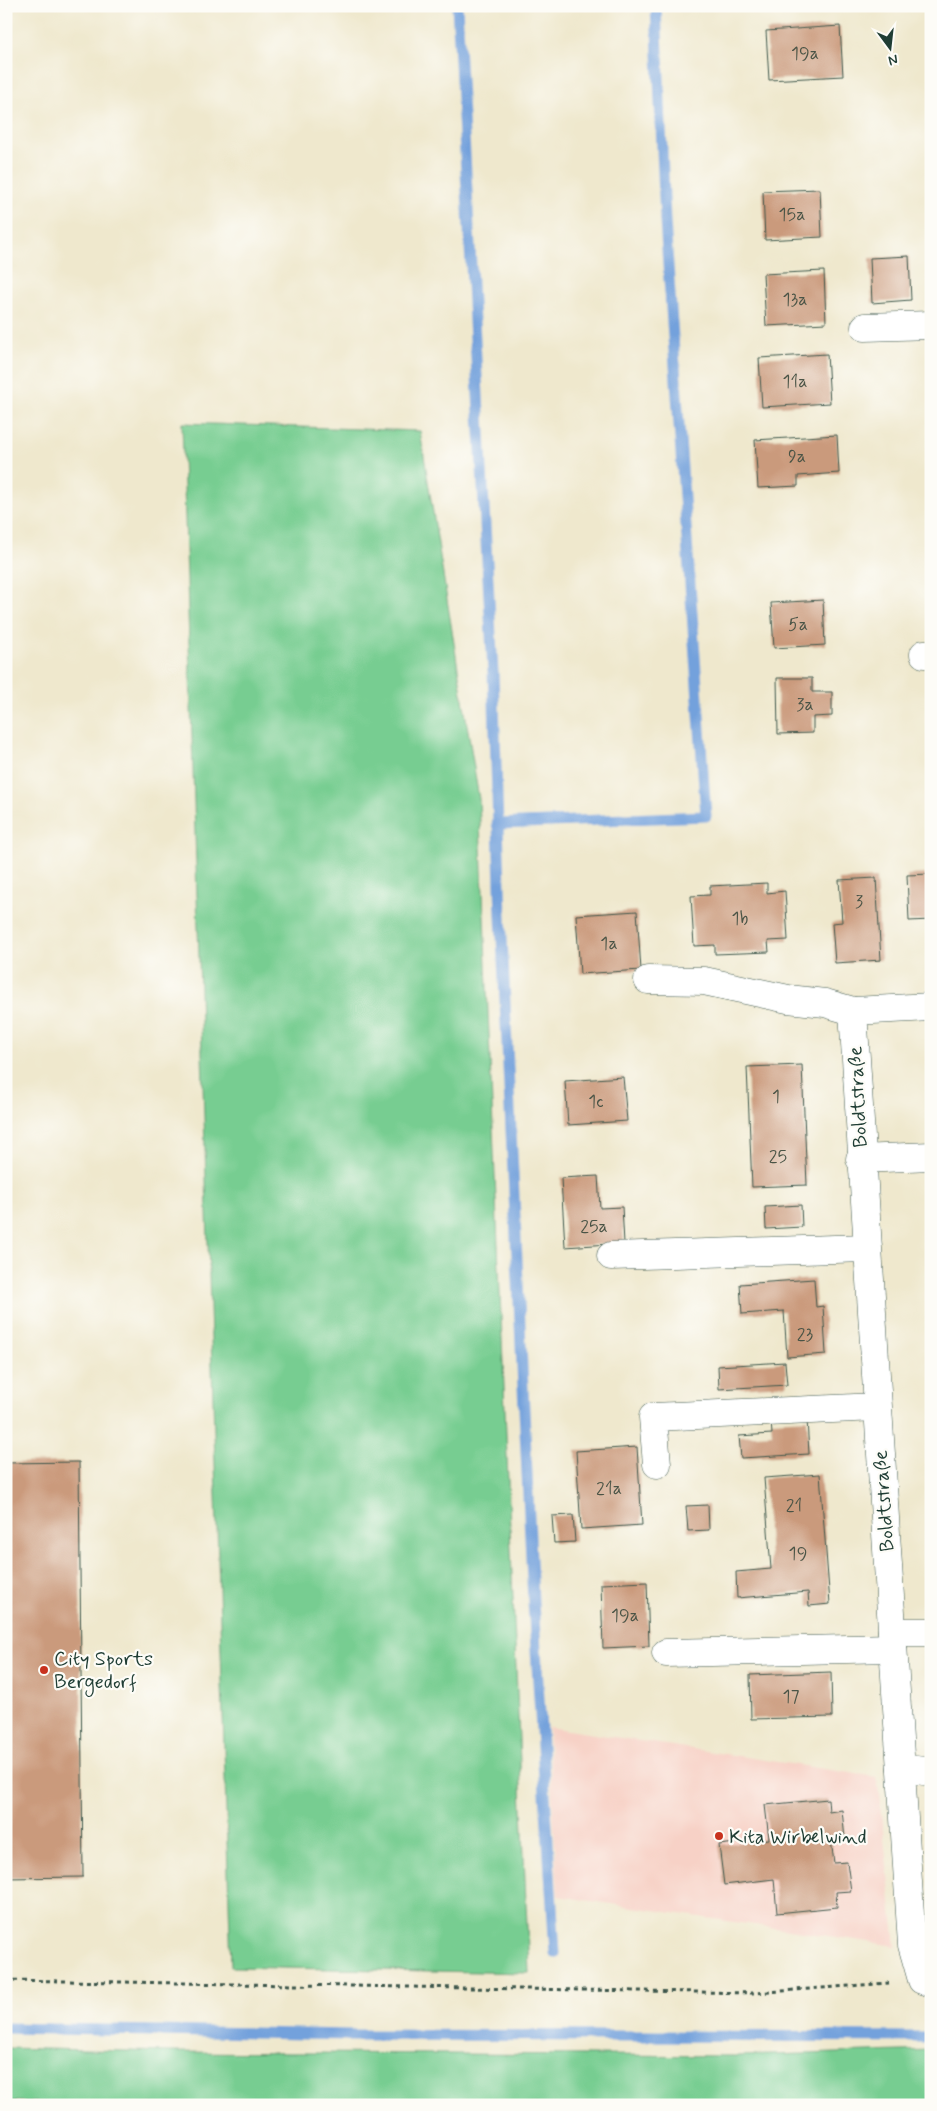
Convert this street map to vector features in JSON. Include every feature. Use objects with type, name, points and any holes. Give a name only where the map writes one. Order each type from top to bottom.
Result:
[{"type":"street","points":[[865,327],[931,325]]},
{"type":"street","points":[[648,980],[704,981],[788,1000],[826,1003],[853,1011],[931,1007]]},
{"type":"street","name":"Boldtstraße","points":[[853,1011],[860,1159],[912,1946],[926,1981]]},
{"type":"street","points":[[860,1159],[931,1156]]},
{"type":"street","points":[[611,1256],[866,1248]]},
{"type":"street","points":[[657,1464],[653,1417],[877,1407]]},
{"type":"street","points":[[666,1653],[892,1640],[931,1632]]},
{"type":"street","points":[[901,1768],[931,1772]]},
{"type":"path","points":[[6,1980],[755,1993],[926,1981]]},
{"type":"shaded area","name":"Kita Wirbelwind","points":[[548,1727],[877,1777],[896,1946],[558,1896]]},
{"type":"green space","points":[[182,423],[420,431],[479,799],[529,1973],[231,1967]]},
{"type":"green space","points":[[6,2048],[170,2052],[739,2056],[931,2050],[931,2105],[90,2105],[6,2101]]},
{"type":"building","points":[[903,6],[922,6],[922,8],[903,8]]},
{"type":"building","points":[[840,26],[843,76],[769,80],[766,31]]},
{"type":"building","points":[[820,189],[822,237],[765,240],[763,191]]},
{"type":"building","points":[[909,256],[911,300],[872,303],[870,258]]},
{"type":"building","points":[[824,271],[826,323],[766,326],[763,274]]},
{"type":"building","points":[[827,354],[830,403],[762,407],[759,358]]},
{"type":"building","points":[[837,435],[839,473],[798,476],[798,486],[758,488],[755,440]]},
{"type":"building","points":[[823,600],[825,645],[774,648],[771,603]]},
{"type":"building","points":[[777,678],[812,678],[812,692],[832,692],[832,716],[813,717],[813,733],[778,734]]},
{"type":"building","points":[[931,874],[931,920],[909,921],[907,875]]},
{"type":"building","points":[[876,878],[881,960],[835,963],[832,923],[842,922],[839,880]]},
{"type":"building","points":[[767,883],[767,893],[785,891],[788,940],[768,941],[769,952],[715,954],[715,945],[694,946],[691,896],[710,895],[710,886]]},
{"type":"building","points":[[637,911],[641,970],[580,974],[576,915]]},
{"type":"building","points":[[802,1065],[807,1185],[752,1187],[747,1067]]},
{"type":"building","points":[[623,1077],[627,1121],[568,1125],[565,1081]]},
{"type":"building","points":[[598,1176],[600,1208],[622,1207],[624,1243],[565,1247],[561,1178]]},
{"type":"building","points":[[801,1205],[802,1227],[766,1229],[765,1207]]},
{"type":"building","points":[[814,1279],[816,1307],[823,1306],[826,1354],[787,1357],[784,1311],[742,1314],[740,1284]]},
{"type":"building","points":[[785,1362],[787,1385],[719,1389],[718,1366]]},
{"type":"building","points":[[807,1419],[809,1454],[741,1458],[739,1436],[772,1434],[771,1421]]},
{"type":"building","points":[[637,1447],[642,1525],[581,1529],[576,1451]]},
{"type":"building","name":"City Sports Bergedorf","points":[[79,1462],[83,1877],[6,1878],[6,1463]]},
{"type":"building","points":[[820,1474],[830,1604],[809,1606],[808,1592],[737,1598],[736,1572],[771,1569],[764,1478]]},
{"type":"building","points":[[708,1505],[709,1530],[688,1531],[686,1506]]},
{"type":"building","points":[[573,1515],[575,1542],[554,1543],[552,1516]]},
{"type":"building","points":[[647,1582],[649,1646],[603,1648],[601,1584]]},
{"type":"building","points":[[831,1672],[832,1717],[751,1719],[750,1675]]},
{"type":"building","points":[[828,1799],[829,1812],[842,1810],[845,1839],[831,1840],[834,1863],[847,1862],[851,1891],[836,1892],[837,1907],[777,1913],[774,1879],[724,1885],[719,1845],[769,1839],[765,1805]]},
{"type":"waterway","points":[[457,6],[493,672],[501,916],[533,1602],[555,1953]]},
{"type":"waterway","points":[[497,824],[706,816],[665,221],[656,6]]},
{"type":"waterway","points":[[6,2028],[351,2035],[931,2037]]},
{"type":"place","name":"City Sports Bergedorf","points":[[44,1670]]},
{"type":"place","name":"Kita Wirbelwind","points":[[719,1836]]}]
